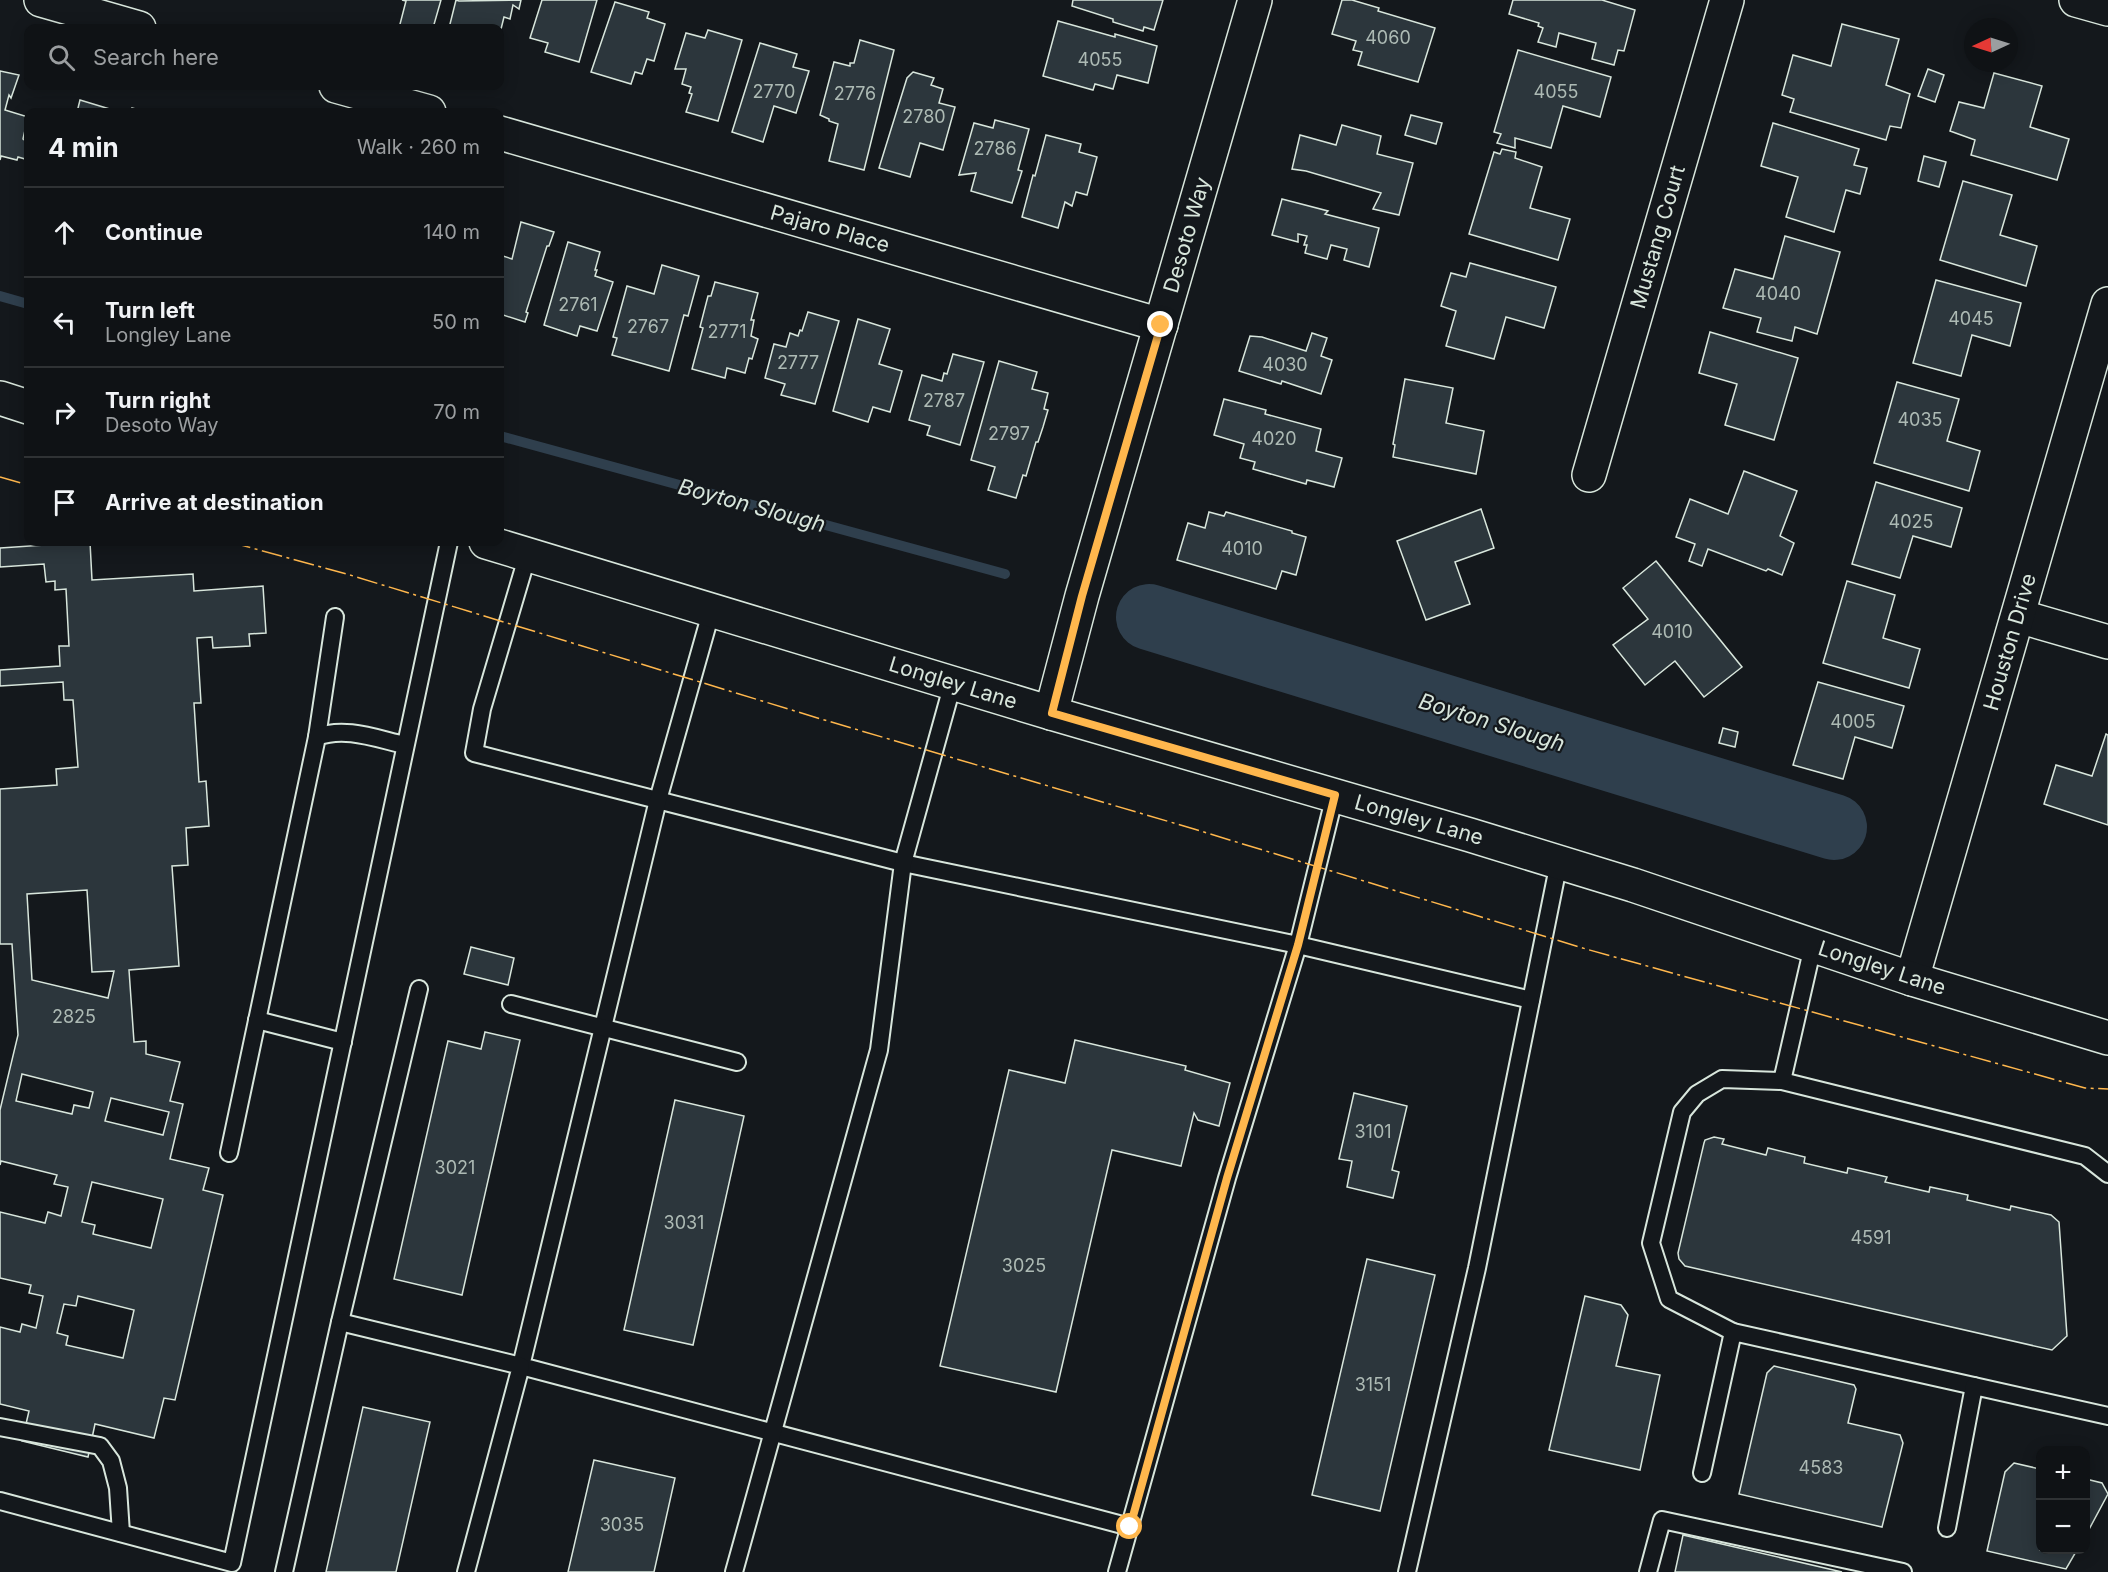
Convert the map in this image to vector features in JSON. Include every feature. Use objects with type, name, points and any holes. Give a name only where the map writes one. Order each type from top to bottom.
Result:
[{"type":"street","points":[[41,0],[125,24]]},
{"type":"street","name":"Desoto Way","points":[[1052,713],[1082,596],[1255,0]]},
{"type":"street","name":"Mustang Court","points":[[1589,475],[1727,0]]},
{"type":"street","points":[[2076,0],[2108,9]]},
{"type":"street","points":[[350,90],[415,108]]},
{"type":"street","name":"Pajaro Place","points":[[504,134],[1161,325]]},
{"type":"street","name":"Houston Drive","points":[[1912,979],[2108,304]]},
{"type":"street","points":[[0,398],[24,406]]},
{"type":"street","name":"Longley Lane","points":[[500,546],[1052,713],[1559,862],[1912,979],[2108,1038]]},
{"type":"street","points":[[2018,616],[2108,642]]},
{"type":"lane","points":[[0,1501],[121,1533],[231,1568],[447,546]]},
{"type":"lane","points":[[528,554],[482,710],[474,753],[903,863],[1298,945],[1532,1000]]},
{"type":"lane","points":[[466,1572],[521,1366],[658,800],[712,609]]},
{"type":"lane","points":[[229,1153],[317,737],[335,617]]},
{"type":"lane","points":[[734,1572],[879,1050],[903,863],[953,683]]},
{"type":"lane","points":[[317,737],[341,731],[405,745]]},
{"type":"lane","points":[[1117,1572],[1227,1178],[1298,945],[1335,795]]},
{"type":"lane","points":[[1407,1572],[1477,1268],[1559,862]]},
{"type":"lane","points":[[1782,1081],[1813,946]]},
{"type":"lane","points":[[284,1572],[340,1322],[419,989]]},
{"type":"lane","points":[[511,1004],[737,1062]]},
{"type":"lane","points":[[257,1020],[343,1042]]},
{"type":"lane","points":[[2108,1174],[2085,1156],[1782,1081],[1722,1079],[1697,1094],[1682,1112],[1651,1243],[1669,1299],[1733,1332],[2108,1416]]},
{"type":"lane","points":[[340,1322],[521,1366],[1130,1527]]},
{"type":"lane","points":[[1702,1473],[1733,1332]]},
{"type":"lane","points":[[1947,1528],[1974,1386]]},
{"type":"lane","points":[[0,1427],[100,1446],[111,1461],[118,1488],[121,1533]]},
{"type":"lane","points":[[1648,1572],[1662,1520],[1903,1572]]},
{"type":"building","points":[[402,0],[441,0],[434,24],[400,24],[406,1]]},
{"type":"building","points":[[456,0],[521,0],[519,9],[513,5],[510,19],[504,17],[502,24],[450,24]]},
{"type":"building","points":[[542,0],[597,0],[579,62],[545,52],[548,43],[530,38]]},
{"type":"building","points":[[1073,0],[1163,0],[1154,30],[1144,27],[1143,31],[1072,6]]},
{"type":"building","points":[[1342,0],[1352,0],[1379,8],[1378,11],[1435,28],[1418,82],[1358,65],[1362,52],[1353,50],[1356,41],[1332,34]]},
{"type":"building","points":[[1513,0],[1602,0],[1635,10],[1624,51],[1618,50],[1614,65],[1592,59],[1596,43],[1559,33],[1556,47],[1538,42],[1543,28],[1538,26],[1539,23],[1509,14]]},
{"type":"building","points":[[615,2],[649,12],[647,18],[665,24],[654,61],[647,59],[642,74],[635,72],[631,84],[591,72]]},
{"type":"building","points":[[1058,21],[1157,46],[1148,83],[1117,75],[1113,89],[1095,84],[1093,90],[1043,76]]},
{"type":"building","points":[[1842,24],[1899,39],[1886,85],[1910,94],[1901,128],[1890,126],[1886,140],[1790,112],[1794,99],[1782,95],[1793,55],[1831,66]]},
{"type":"building","points":[[708,30],[742,40],[718,121],[686,112],[692,94],[689,93],[691,87],[682,84],[686,69],[675,69],[686,33],[705,38]]},
{"type":"building","points":[[860,40],[894,50],[864,170],[829,161],[838,124],[820,115],[834,62],[850,66],[850,63],[854,63]]},
{"type":"building","points":[[760,43],[797,54],[793,67],[809,71],[796,113],[774,106],[763,142],[732,132]]},
{"type":"building","points":[[1518,50],[1611,77],[1600,117],[1563,106],[1551,148],[1515,138],[1515,148],[1497,143],[1501,134],[1494,132]]},
{"type":"building","points":[[1928,69],[1944,75],[1935,102],[1918,96]]},
{"type":"building","points":[[0,71],[19,75],[11,98],[9,95],[5,110],[24,116],[24,159],[18,157],[17,160],[1,156],[0,160]]},
{"type":"building","points":[[913,72],[934,78],[931,85],[943,89],[939,103],[955,107],[943,150],[920,143],[910,177],[879,168],[907,78]]},
{"type":"building","points":[[1994,73],[2042,86],[2030,127],[2069,139],[2057,180],[1971,155],[1975,140],[1950,131],[1959,102],[1984,108]]},
{"type":"building","points":[[80,100],[106,108],[78,108]]},
{"type":"building","points":[[1411,115],[1442,123],[1436,144],[1405,135]]},
{"type":"building","points":[[995,120],[1029,129],[1018,170],[1022,171],[1012,203],[971,191],[976,173],[959,175],[974,123],[993,128]]},
{"type":"building","points":[[1773,123],[1859,149],[1854,165],[1867,168],[1860,194],[1846,190],[1834,232],[1786,217],[1798,177],[1761,166]]},
{"type":"building","points":[[1342,125],[1381,136],[1377,154],[1413,163],[1399,215],[1373,209],[1381,193],[1292,169],[1300,135],[1336,145]]},
{"type":"building","points":[[1046,135],[1081,144],[1079,152],[1097,157],[1087,195],[1076,192],[1072,206],[1065,202],[1058,228],[1022,217]]},
{"type":"building","points":[[1502,149],[1516,152],[1515,158],[1542,167],[1530,208],[1570,219],[1558,260],[1469,234],[1494,152],[1500,154]]},
{"type":"building","points":[[1924,156],[1946,162],[1939,187],[1918,181]]},
{"type":"building","points":[[1963,181],[2012,195],[2000,235],[2037,246],[2026,286],[1940,260]]},
{"type":"building","points":[[1282,199],[1328,211],[1325,214],[1379,228],[1369,267],[1344,260],[1347,249],[1331,245],[1327,259],[1305,253],[1307,245],[1304,245],[1307,236],[1298,234],[1298,242],[1272,235]]},
{"type":"building","points":[[521,222],[554,232],[547,246],[526,312],[528,313],[525,322],[504,315],[504,256],[512,259]]},
{"type":"building","points":[[1785,236],[1840,252],[1817,334],[1795,327],[1792,341],[1757,332],[1761,318],[1723,308],[1735,269],[1773,279]]},
{"type":"building","points":[[568,242],[600,252],[595,276],[613,282],[597,331],[580,326],[577,336],[544,325]]},
{"type":"building","points":[[1470,263],[1556,287],[1544,328],[1506,317],[1494,359],[1446,346],[1456,311],[1441,306],[1451,273],[1466,277]]},
{"type":"building","points":[[662,265],[699,276],[688,316],[684,315],[669,371],[612,355],[617,338],[613,337],[627,286],[654,294]]},
{"type":"building","points":[[1936,280],[2021,303],[2010,346],[1972,335],[1961,376],[1913,363]]},
{"type":"building","points":[[715,282],[758,293],[751,320],[754,320],[751,336],[758,339],[752,359],[749,358],[745,373],[727,368],[725,378],[692,369],[703,328],[700,327],[708,296],[711,296]]},
{"type":"building","points":[[808,312],[839,321],[815,404],[781,395],[785,384],[765,378],[774,344],[786,347],[790,333],[798,336]]},
{"type":"building","points":[[858,319],[890,329],[879,364],[902,371],[890,412],[873,407],[868,422],[833,411]]},
{"type":"building","points":[[1710,332],[1798,358],[1774,440],[1725,425],[1737,384],[1699,373]]},
{"type":"building","points":[[1312,333],[1327,338],[1321,356],[1332,360],[1321,394],[1282,381],[1281,384],[1239,371],[1250,336],[1262,337],[1306,351]]},
{"type":"building","points":[[953,354],[984,362],[960,445],[927,435],[930,426],[909,420],[922,375],[942,381],[944,373],[947,374]]},
{"type":"building","points":[[999,361],[1037,372],[1032,389],[1048,393],[1044,409],[1048,410],[1043,427],[1016,498],[988,490],[995,467],[971,460]]},
{"type":"building","points":[[1405,379],[1453,388],[1446,423],[1484,431],[1476,474],[1393,457],[1395,445],[1393,444]]},
{"type":"building","points":[[1897,382],[1959,399],[1947,441],[1980,451],[1969,491],[1874,463]]},
{"type":"building","points":[[1224,399],[1266,410],[1265,414],[1321,429],[1316,451],[1342,458],[1334,487],[1307,480],[1306,484],[1253,469],[1255,462],[1240,458],[1244,444],[1214,435]]},
{"type":"building","points":[[1744,471],[1797,491],[1780,536],[1794,543],[1782,575],[1708,549],[1702,566],[1689,561],[1695,544],[1676,537],[1690,499],[1728,514]]},
{"type":"building","points":[[1876,482],[1962,508],[1951,547],[1913,536],[1900,578],[1852,564]]},
{"type":"building","points":[[1481,509],[1494,548],[1455,562],[1470,604],[1426,620],[1397,541]]},
{"type":"building","points":[[1209,512],[1224,516],[1226,512],[1306,537],[1296,575],[1282,571],[1276,589],[1177,560],[1188,523],[1205,528]]},
{"type":"building","points":[[90,546],[92,580],[193,574],[194,591],[263,586],[266,633],[249,634],[250,646],[213,648],[212,637],[197,638],[201,703],[194,703],[199,782],[206,781],[209,826],[186,828],[188,865],[172,866],[179,966],[129,970],[134,1042],[146,1041],[146,1054],[180,1062],[170,1101],[183,1104],[170,1159],[209,1168],[203,1190],[223,1195],[175,1400],[164,1398],[154,1438],[95,1424],[88,1457],[22,1441],[29,1411],[0,1404],[0,1327],[20,1332],[22,1324],[36,1328],[43,1296],[29,1293],[31,1285],[0,1278],[0,1212],[45,1223],[48,1212],[61,1216],[68,1187],[54,1184],[57,1175],[1,1161],[0,1165],[0,1110],[18,1035],[12,944],[0,944],[0,789],[57,785],[56,769],[78,767],[73,700],[64,700],[63,682],[0,686],[0,670],[60,666],[59,646],[69,646],[66,589],[55,590],[55,581],[46,582],[44,564],[0,567],[0,548]],"holes":[[[87,890],[92,972],[114,971],[108,998],[32,980],[27,894]],[[22,1074],[93,1092],[89,1108],[74,1105],[72,1114],[16,1101]],[[111,1098],[169,1112],[163,1135],[105,1121]],[[92,1182],[163,1199],[151,1248],[93,1234],[95,1225],[82,1222]],[[78,1296],[134,1310],[123,1358],[66,1345],[68,1336],[57,1333],[64,1304],[76,1306]]]},
{"type":"building","points":[[1656,561],[1742,667],[1704,697],[1675,661],[1645,685],[1613,645],[1648,619],[1623,588]]},
{"type":"building","points":[[1847,581],[1895,595],[1883,638],[1920,649],[1909,688],[1823,663]]},
{"type":"building","points":[[1818,682],[1904,706],[1892,748],[1855,737],[1843,779],[1793,765]]},
{"type":"building","points":[[1723,728],[1738,732],[1735,747],[1719,743]]},
{"type":"building","points":[[2106,734],[2108,735],[2108,825],[2044,804],[2056,765],[2092,776]]},
{"type":"building","points":[[471,947],[514,958],[508,985],[464,974]]},
{"type":"building","points":[[485,1032],[520,1040],[462,1295],[394,1279],[448,1041],[481,1049]]},
{"type":"building","points":[[1075,1040],[1186,1066],[1185,1070],[1230,1083],[1219,1126],[1198,1120],[1194,1113],[1181,1166],[1112,1150],[1056,1392],[940,1366],[1009,1070],[1065,1083]]},
{"type":"building","points":[[1354,1093],[1407,1106],[1392,1170],[1399,1172],[1393,1198],[1347,1187],[1352,1161],[1339,1159]]},
{"type":"building","points":[[675,1100],[744,1116],[693,1345],[624,1330]]},
{"type":"building","points":[[1714,1137],[1724,1139],[1722,1144],[1766,1155],[1768,1148],[1805,1157],[1804,1163],[1847,1173],[1848,1168],[1887,1177],[1885,1182],[1929,1192],[1930,1187],[1968,1195],[1967,1200],[2010,1210],[2011,1206],[2051,1215],[2059,1222],[2067,1336],[2052,1350],[1685,1266],[1679,1259],[1678,1253],[1704,1143],[1705,1140]]},
{"type":"building","points":[[1367,1259],[1435,1275],[1380,1511],[1312,1495]]},
{"type":"building","points":[[1585,1296],[1621,1305],[1628,1315],[1616,1366],[1660,1375],[1640,1470],[1549,1450]]},
{"type":"building","points":[[1774,1366],[1854,1385],[1856,1389],[1848,1423],[1900,1435],[1903,1443],[1882,1527],[1739,1494],[1767,1373]]},
{"type":"building","points":[[363,1407],[430,1422],[396,1572],[326,1572]]},
{"type":"building","points":[[594,1460],[675,1478],[654,1572],[568,1572]]},
{"type":"building","points":[[2014,1463],[2036,1468],[2036,1554],[2075,1554],[2066,1569],[1987,1551],[2005,1472]]},
{"type":"building","points":[[2090,1480],[2102,1483],[2108,1494],[2090,1528]]},
{"type":"building","points":[[1683,1535],[1842,1572],[1675,1572]]},
{"type":"waterway","name":"Boyton Slough","points":[[0,296],[24,303]]},
{"type":"waterway","name":"Boyton Slough","points":[[504,437],[1005,574]]},
{"type":"waterway","name":"Boyton Slough","points":[[1149,617],[1834,827]]},
{"type":"power","points":[[0,477],[24,484]]},
{"type":"power","points":[[245,546],[350,575],[1586,949],[2085,1088],[2108,1089]]},
{"type":"route","points":[[1130,1527],[1227,1178],[1298,945],[1335,795],[1052,713],[1082,596],[1161,325]]}]
